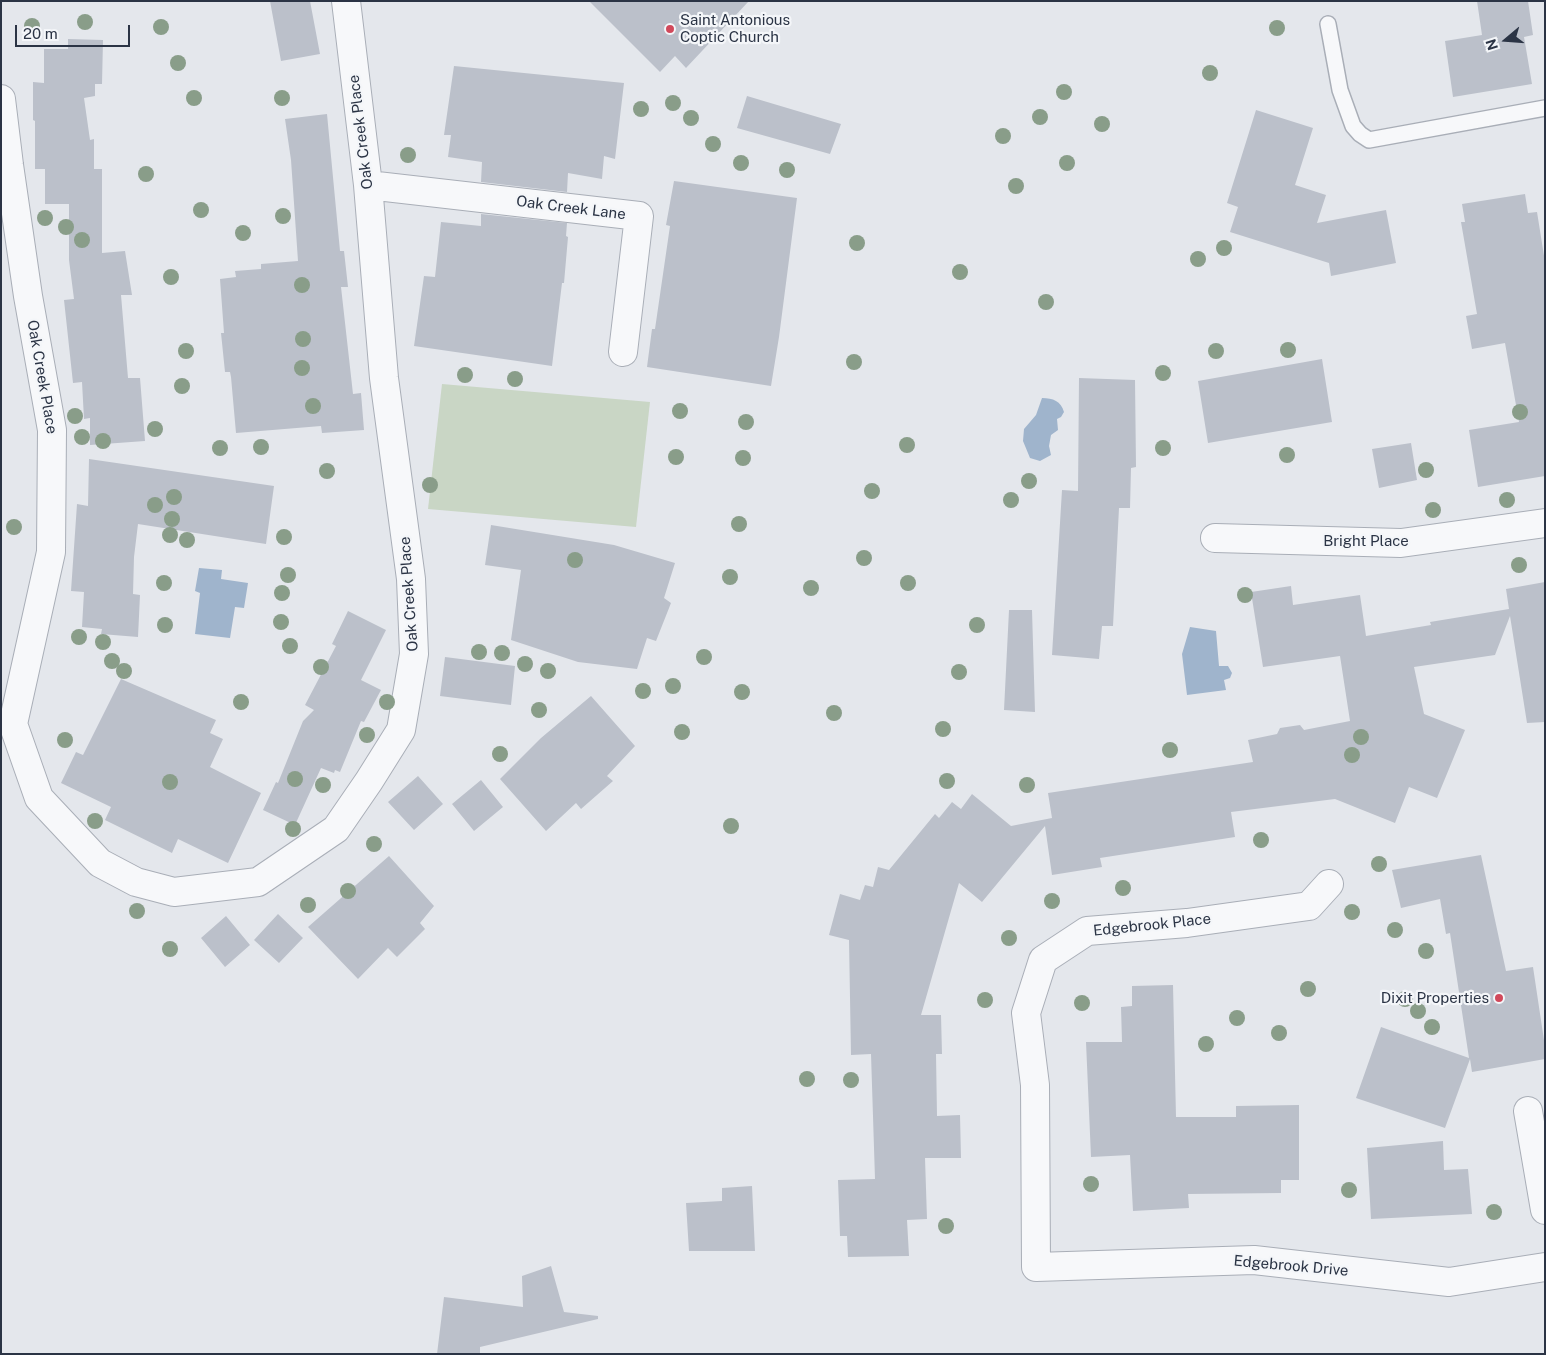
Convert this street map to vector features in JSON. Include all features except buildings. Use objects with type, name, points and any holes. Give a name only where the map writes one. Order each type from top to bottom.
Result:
[{"type":"street","name":"Oak Creek Place","points":[[1,99],[28,296],[52,430],[51,552],[13,724],[39,798],[100,864],[136,882],[174,892],[258,882],[336,829],[369,781],[401,730],[414,654],[411,579],[384,378],[368,185],[346,1]]},
{"type":"street","name":"Oak Creek Lane","points":[[368,185],[639,216],[623,352]]},
{"type":"street","name":"Bright Place","points":[[1215,538],[1400,543],[1545,523]]},
{"type":"street","name":"Edgebrook Place","points":[[1036,1267],[1035,1085],[1026,1013],[1043,960],[1087,931],[1187,923],[1309,906],[1329,884]]},
{"type":"street","points":[[1528,1111],[1545,1210]]},
{"type":"street","name":"Edgebrook Drive","points":[[1036,1267],[1254,1260],[1449,1282],[1545,1267]]},
{"type":"lane","points":[[1328,24],[1340,90],[1353,126],[1360,134],[1370,140],[1545,108]]},
{"type":"green space","points":[[442,384],[650,402],[636,527],[428,509]]},
{"type":"water","points":[[1042,398],[1056,401],[1061,405],[1064,412],[1057,419],[1058,430],[1051,435],[1049,446],[1051,455],[1040,461],[1030,458],[1023,441],[1024,429],[1036,415]]},
{"type":"water","points":[[199,568],[222,570],[221,579],[248,583],[244,608],[235,607],[230,638],[195,634],[200,593],[195,591]]},
{"type":"water","points":[[1190,627],[1216,631],[1219,666],[1228,666],[1232,673],[1230,678],[1224,680],[1226,690],[1187,695],[1182,654]]},
{"type":"place","name":"Saint Antonious Coptic Church","points":[[670,29]]},
{"type":"place","name":"Dixit Properties","points":[[1499,998]]}]
